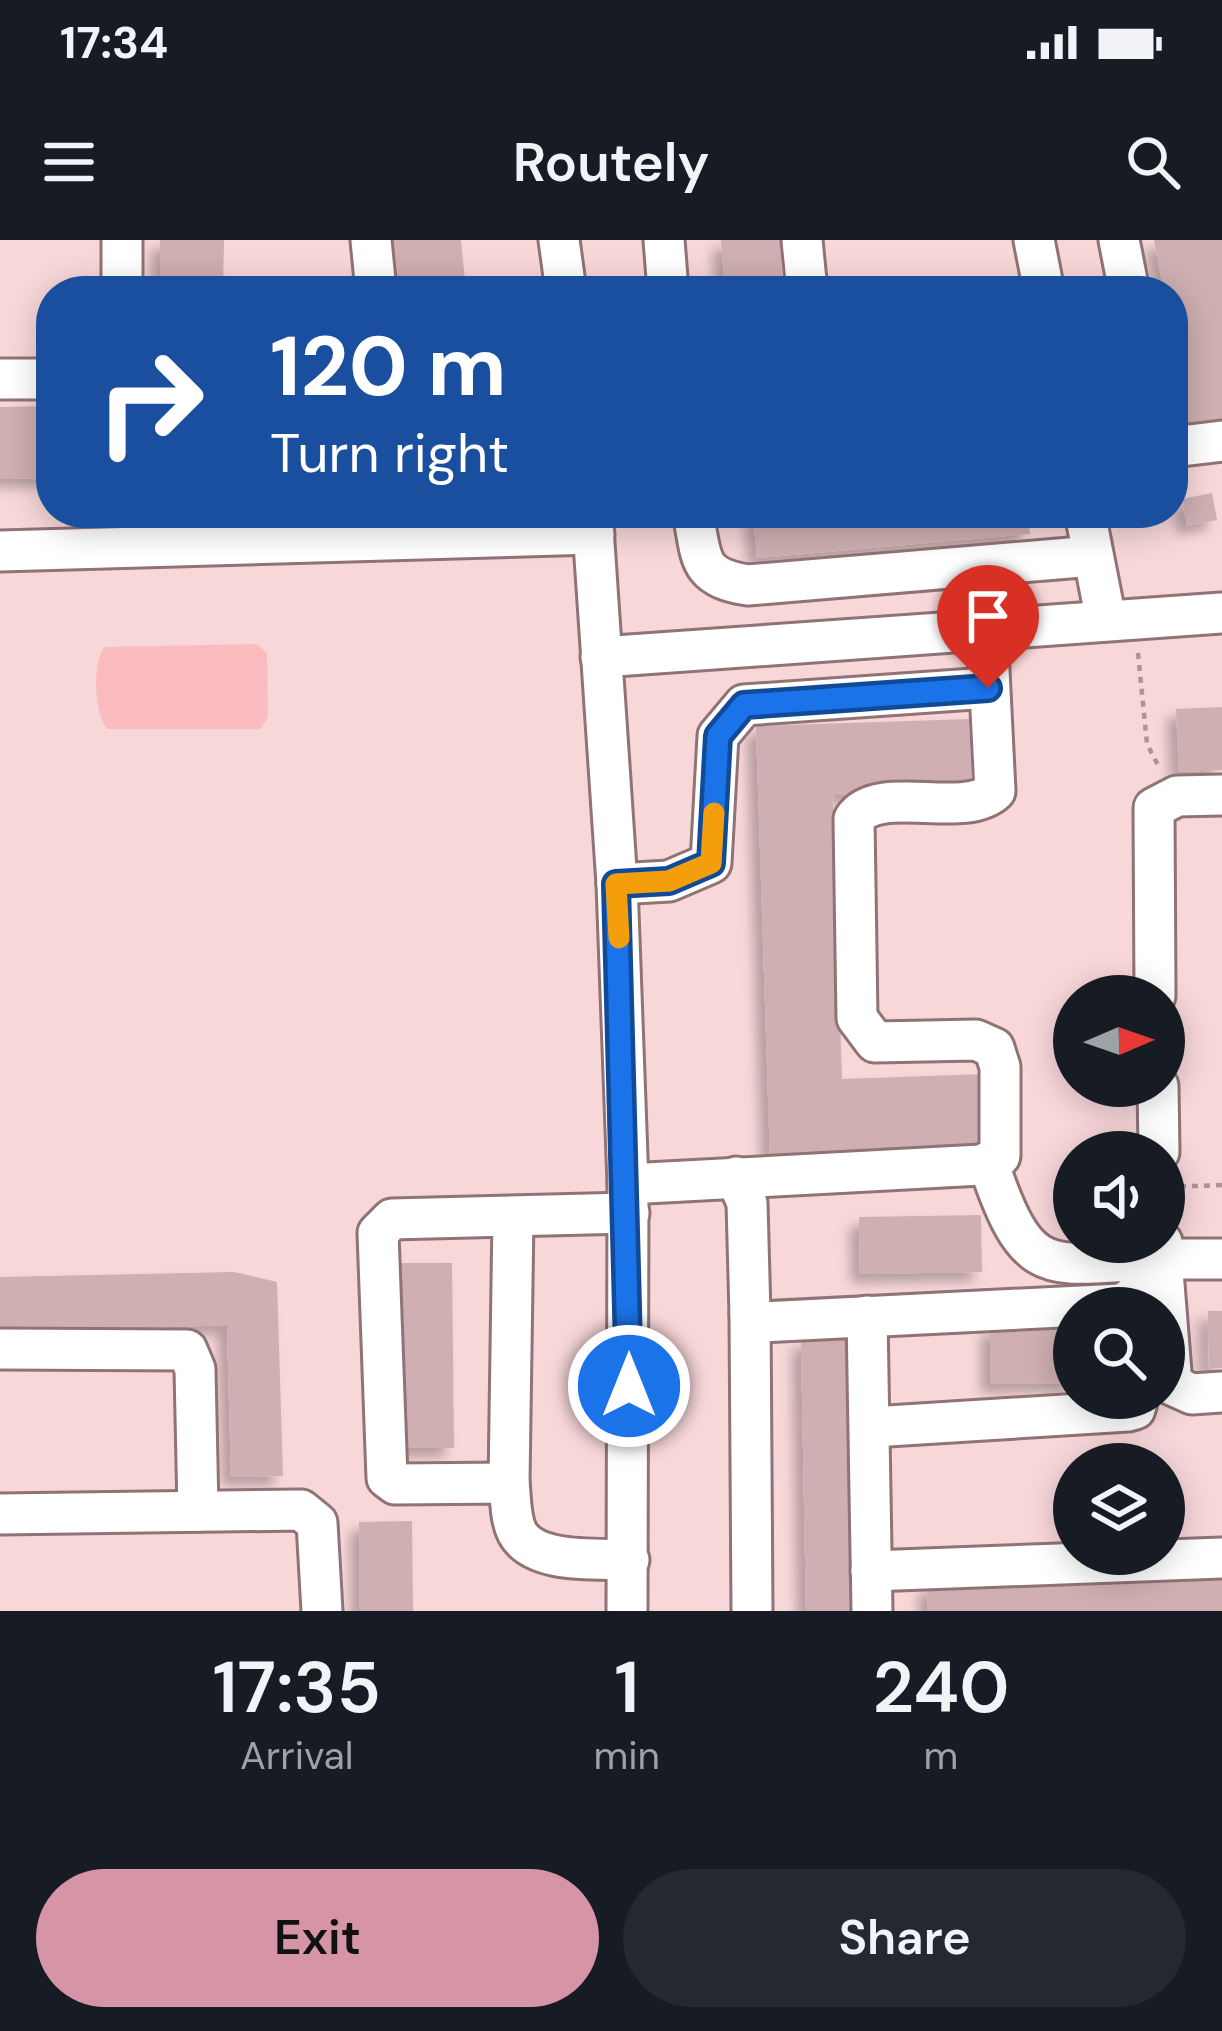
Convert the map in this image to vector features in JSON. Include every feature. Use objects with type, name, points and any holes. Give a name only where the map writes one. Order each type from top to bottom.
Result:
[{"type":"street","points":[[122,240],[122,276]]},
{"type":"street","points":[[371,240],[375,276]]},
{"type":"street","points":[[559,240],[564,276]]},
{"type":"street","points":[[664,240],[667,276]]},
{"type":"street","points":[[802,240],[806,276]]},
{"type":"street","points":[[1034,240],[1041,276]]},
{"type":"street","points":[[1119,240],[1126,276]]},
{"type":"street","points":[[0,379],[36,379]]},
{"type":"street","points":[[1188,445],[1222,441]]},
{"type":"street","points":[[0,551],[368,528]]},
{"type":"street","points":[[593,528],[616,884],[628,1198],[627,1611]]},
{"type":"street","points":[[696,528],[703,565],[719,580],[748,586],[1093,556]]},
{"type":"street","points":[[1088,528],[1114,620]]},
{"type":"street","points":[[601,657],[1222,613]]},
{"type":"street","points":[[508,1483],[395,1484],[387,1478],[378,1233],[392,1219],[513,1217],[736,1177],[988,1165],[1002,1148],[999,1055],[994,1048],[976,1040],[875,1042],[860,1028],[853,829],[858,812],[872,805],[990,797],[995,791],[987,630]]},
{"type":"street","points":[[616,884],[669,881],[711,863],[718,736],[744,705],[988,688]]},
{"type":"street","points":[[1154,975],[1150,819],[1154,808],[1168,798],[1222,795]]},
{"type":"street","points":[[988,1165],[1010,1226],[1034,1256],[1053,1262]]},
{"type":"street","points":[[736,1177],[747,1203],[752,1611]]},
{"type":"street","points":[[513,1217],[508,1483],[518,1534],[531,1546],[550,1553],[629,1560]]},
{"type":"street","points":[[1185,1254],[1222,1258]]},
{"type":"street","points":[[1163,1263],[1172,1385],[1192,1394],[1222,1392]]},
{"type":"street","points":[[750,1316],[760,1322],[1053,1307]]},
{"type":"street","points":[[867,1316],[872,1611]]},
{"type":"street","points":[[0,1349],[187,1350],[195,1369],[198,1511]]},
{"type":"street","points":[[872,1426],[1053,1416]]},
{"type":"street","points":[[0,1514],[290,1509],[311,1514],[319,1536],[322,1611]]},
{"type":"street","points":[[872,1570],[1222,1558]]},
{"type":"path","points":[[1114,620],[1140,656],[1147,743],[1168,798]]},
{"type":"path","points":[[1185,1186],[1222,1185]]},
{"type":"shaded area","points":[[257,644],[267,653],[268,717],[260,729],[107,729],[97,700],[96,676],[104,647]]},
{"type":"building","points":[[160,240],[224,240],[223,276],[160,276]]},
{"type":"building","points":[[390,240],[461,240],[465,276],[394,276]]},
{"type":"building","points":[[721,240],[780,240],[782,276],[724,276]]},
{"type":"building","points":[[1154,240],[1222,240],[1222,420],[1190,426],[1188,276],[1161,276]]},
{"type":"building","points":[[36,406],[36,478],[0,479],[0,407]]},
{"type":"building","points":[[1212,493],[1217,520],[1188,526],[1188,498]]},
{"type":"building","points":[[754,528],[1029,528],[1030,534],[757,558]]},
{"type":"building","points":[[1222,707],[1222,770],[1179,772],[1176,709]]},
{"type":"building","points":[[969,719],[972,790],[833,795],[842,1079],[985,1074],[988,1151],[770,1158],[756,726]]},
{"type":"building","points":[[981,1215],[982,1272],[860,1274],[859,1217]]},
{"type":"building","points":[[399,1263],[452,1263],[454,1448],[401,1448]]},
{"type":"building","points":[[234,1272],[277,1282],[283,1476],[231,1477],[227,1325],[0,1333],[0,1277]]},
{"type":"building","points":[[1208,1311],[1222,1311],[1222,1368],[1209,1368]]},
{"type":"building","points":[[1053,1324],[1053,1383],[990,1384],[990,1326]]},
{"type":"building","points":[[853,1339],[858,1611],[806,1611],[801,1340]]},
{"type":"building","points":[[412,1521],[413,1611],[360,1611],[359,1522]]},
{"type":"building","points":[[1222,1575],[1222,1611],[928,1611],[927,1584]]},
{"type":"slow traffic","points":[[619,938],[616,884],[669,881],[711,863],[714,813]]},
{"type":"route","points":[[629,1386],[628,1184],[616,884],[669,881],[711,863],[718,736],[722,724],[744,705],[988,688]]}]
